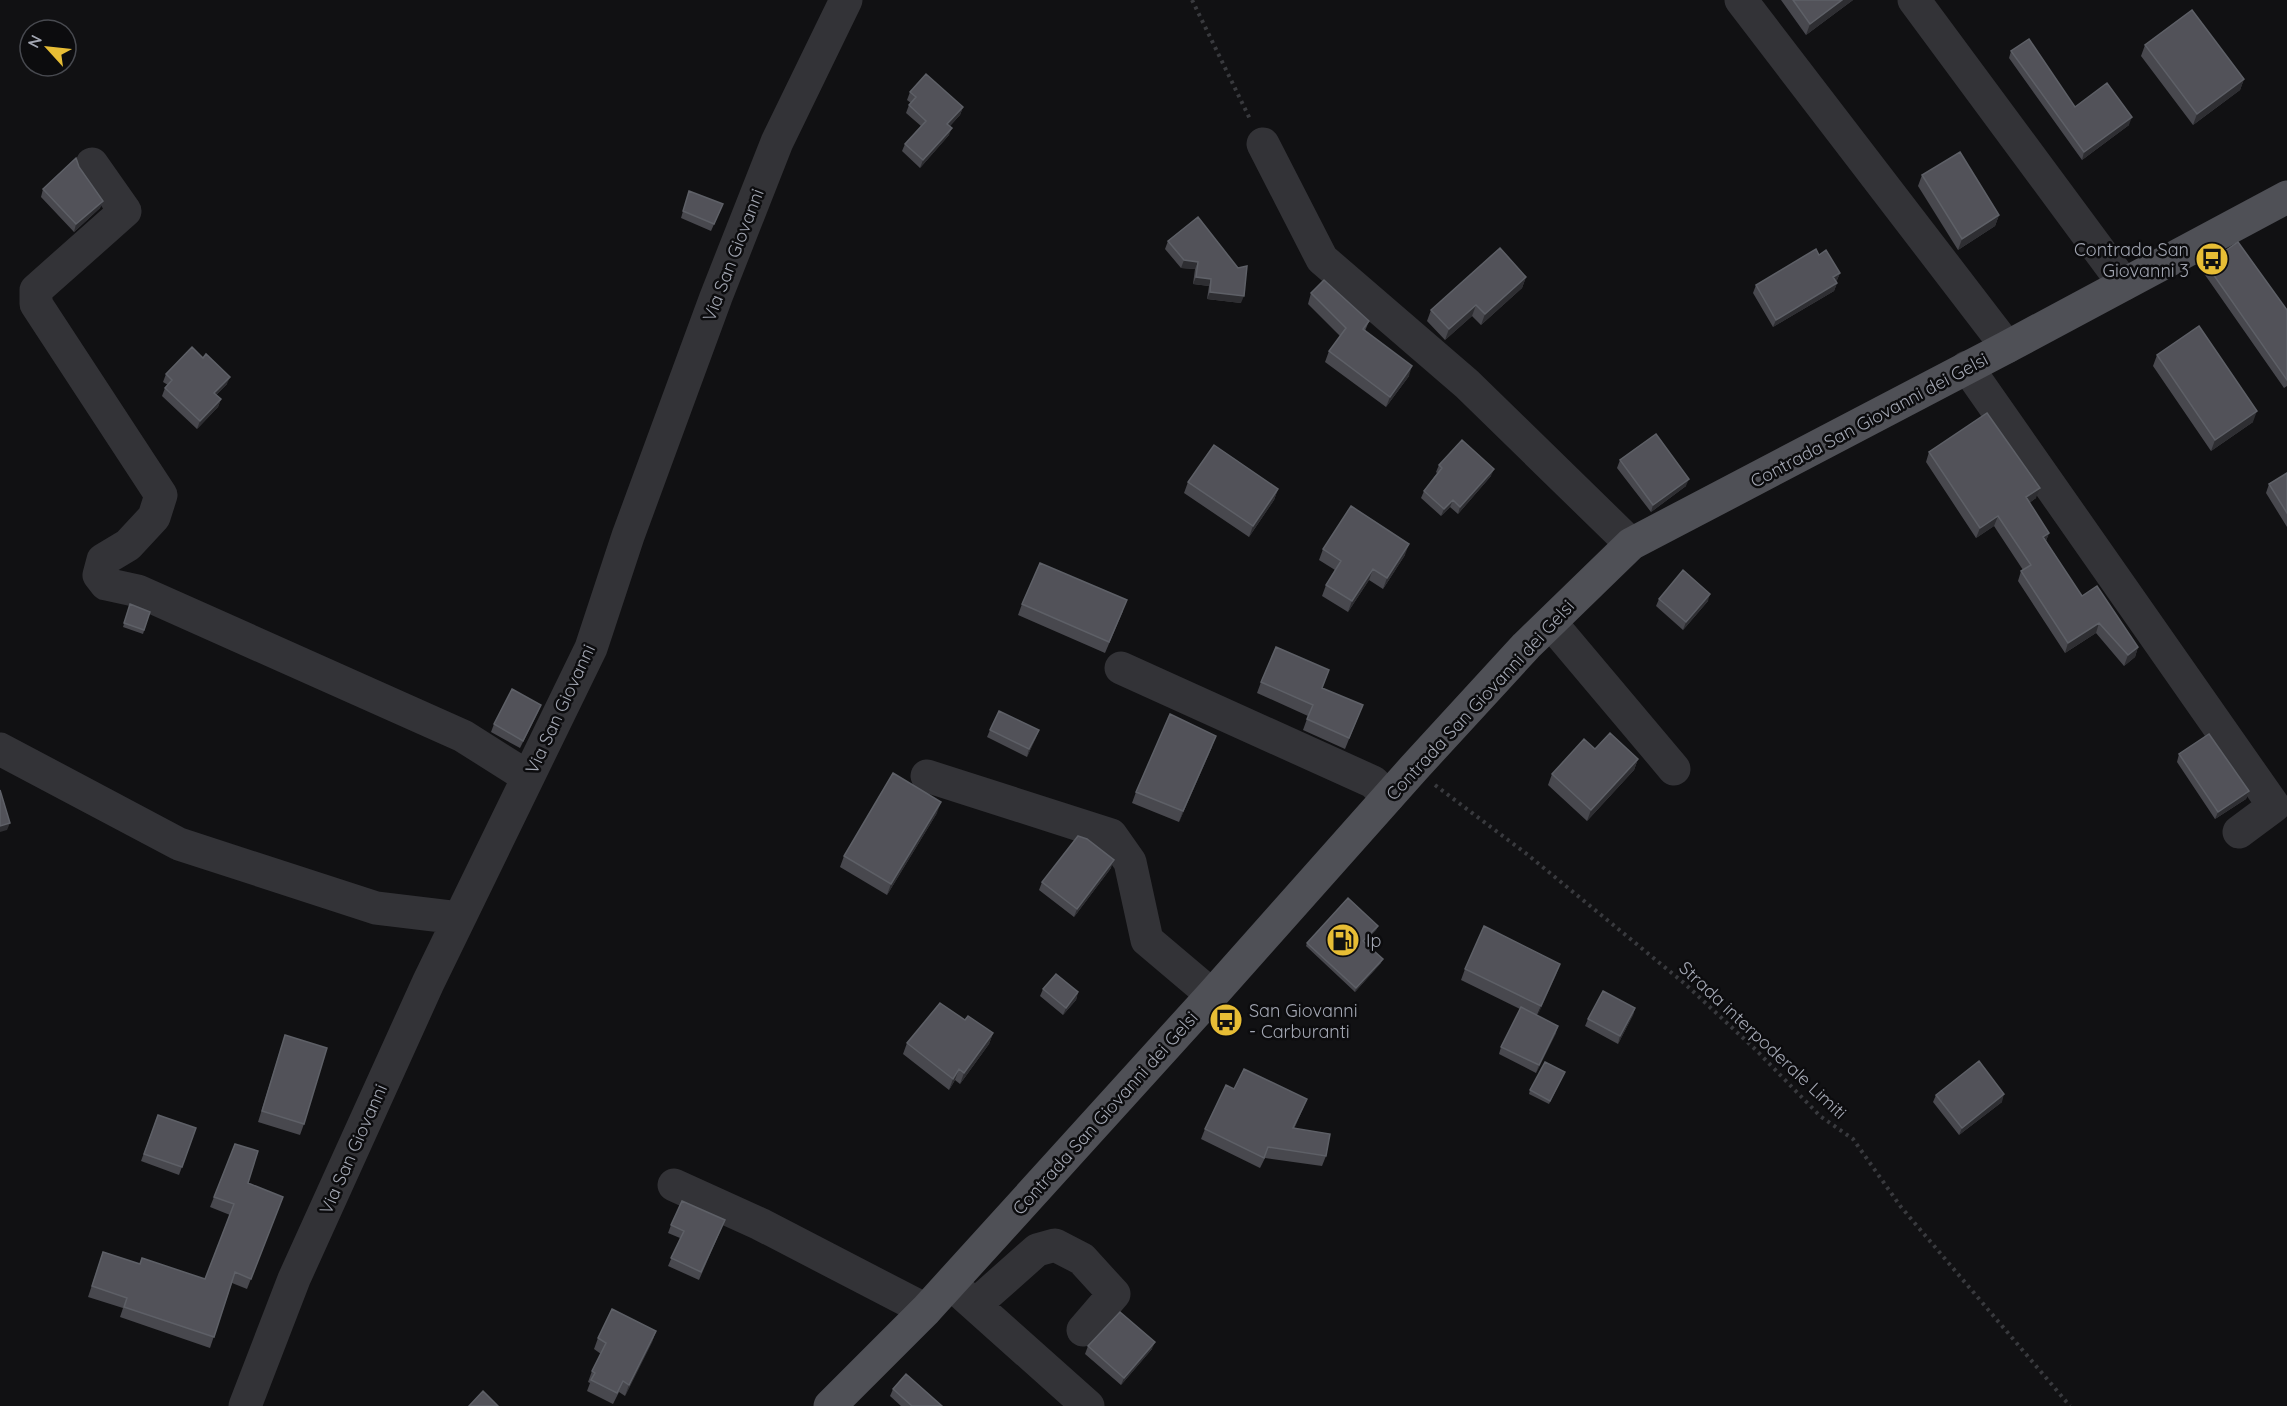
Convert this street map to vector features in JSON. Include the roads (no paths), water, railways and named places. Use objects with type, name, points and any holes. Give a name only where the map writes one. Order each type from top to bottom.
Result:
[{"type":"main road","name":"Contrada San Giovanni dei Gelsi","points":[[843,1402],[1212,995],[1413,769],[1551,622],[1631,544],[2287,197]]},
{"type":"street","name":"Via San Giovanni","points":[[245,1406],[294,1279],[459,918],[591,648],[628,536],[712,308],[777,142],[846,0]]},
{"type":"street","points":[[1741,0],[2007,347]]},
{"type":"street","points":[[1914,0],[2124,284]]},
{"type":"street","points":[[1263,144],[1322,259],[1467,384],[1631,544]]},
{"type":"street","points":[[92,164],[125,211],[36,290],[36,304],[161,495],[154,517],[128,545],[103,560],[99,575],[106,584],[138,591],[463,736],[528,777]]},
{"type":"street","points":[[1967,367],[2274,806],[2239,832]]},
{"type":"street","points":[[1551,622],[1674,769]]},
{"type":"street","points":[[1122,668],[1373,782],[1388,797]]},
{"type":"street","points":[[0,749],[179,844],[376,908],[459,918]]},
{"type":"street","points":[[927,776],[1112,835],[1130,862],[1147,940],[1212,995]]},
{"type":"street","points":[[674,1185],[760,1224],[926,1310]]},
{"type":"street","points":[[975,1305],[1037,1250],[1055,1245],[1082,1259],[1114,1294],[1083,1330]]},
{"type":"street","points":[[950,1283],[1088,1406]]},
{"type":"place","name":"Contrada San Giovanni 3","points":[[2212,259]]},
{"type":"place","name":"Ip","points":[[1343,940]]},
{"type":"place","name":"San Giovanni - Carburanti","points":[[1226,1020]]}]
